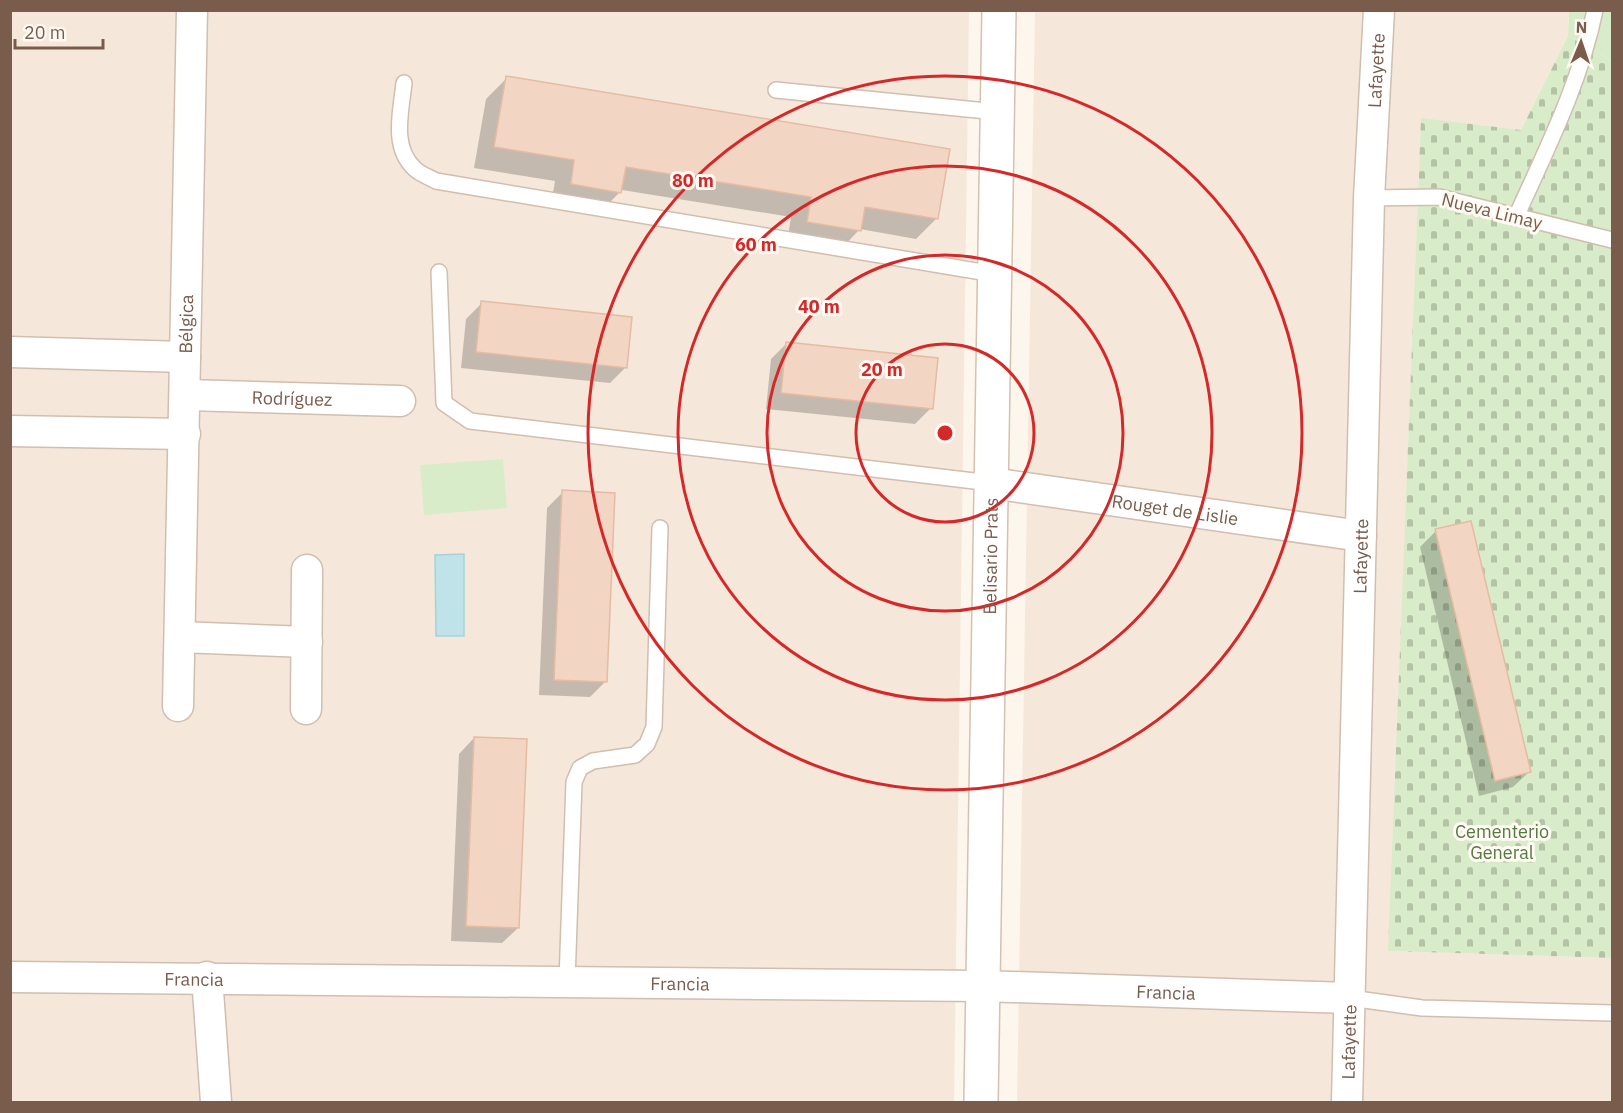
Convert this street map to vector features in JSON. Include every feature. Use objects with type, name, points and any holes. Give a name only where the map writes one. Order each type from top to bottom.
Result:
[{"type":"street","name":"Bélgica","points":[[178,706],[192,10]]},
{"type":"street","name":"Belisario Prats","points":[[981,1102],[999,10]]},
{"type":"street","name":"Lafayette","points":[[1347,1102],[1369,198],[1379,10]]},
{"type":"street","points":[[10,352],[186,357]]},
{"type":"street","name":"Rodríguez","points":[[186,395],[400,401]]},
{"type":"street","points":[[10,431],[185,434]]},
{"type":"street","name":"Rouget de Lislie","points":[[990,483],[1361,536]]},
{"type":"street","points":[[306,709],[307,570]]},
{"type":"street","points":[[180,637],[307,642]]},
{"type":"street","name":"Francia","points":[[10,977],[207,977],[982,986],[1350,998]]},
{"type":"street","points":[[207,977],[216,1102]]},
{"type":"lane","points":[[1515,218],[1573,90],[1595,10]]},
{"type":"lane","points":[[404,83],[399,129],[402,152],[416,170],[436,181],[994,274]]},
{"type":"lane","points":[[776,90],[997,112]]},
{"type":"lane","name":"Nueva Limay","points":[[1369,198],[1439,197],[1515,218],[1612,240]]},
{"type":"lane","points":[[440,272],[444,403],[470,421],[990,483]]},
{"type":"lane","points":[[567,981],[574,782],[580,768],[593,761],[635,755],[647,744],[654,727],[660,528]]},
{"type":"lane","points":[[1350,998],[1422,1008],[1612,1013]]},
{"type":"shaded area","points":[[10,11],[969,11],[954,1102],[11,1102]]},
{"type":"shaded area","points":[[1035,11],[1569,11],[1568,36],[1521,130],[1421,119],[1389,951],[1612,958],[1612,1102],[1017,1102]]},
{"type":"green space","points":[[1569,11],[1612,11],[1612,61],[1568,36]]},
{"type":"green space","name":"Cementerio General","points":[[1568,36],[1612,61],[1612,958],[1388,951],[1421,118],[1521,130]]},
{"type":"green space","points":[[503,459],[507,508],[424,515],[420,465]]},
{"type":"water","points":[[464,554],[464,636],[436,636],[435,555]]},
{"type":"building","points":[[506,76],[950,149],[938,219],[865,207],[861,231],[807,222],[811,197],[626,167],[621,193],[571,184],[574,160],[494,147]]},
{"type":"building","points":[[481,301],[632,317],[627,368],[476,352]]},
{"type":"building","points":[[786,342],[938,358],[933,409],[781,393]]},
{"type":"building","points":[[562,490],[615,493],[607,682],[554,680]]},
{"type":"building","points":[[1471,521],[1531,772],[1495,781],[1435,529]]},
{"type":"building","points":[[474,737],[527,739],[519,928],[466,926]]}]
